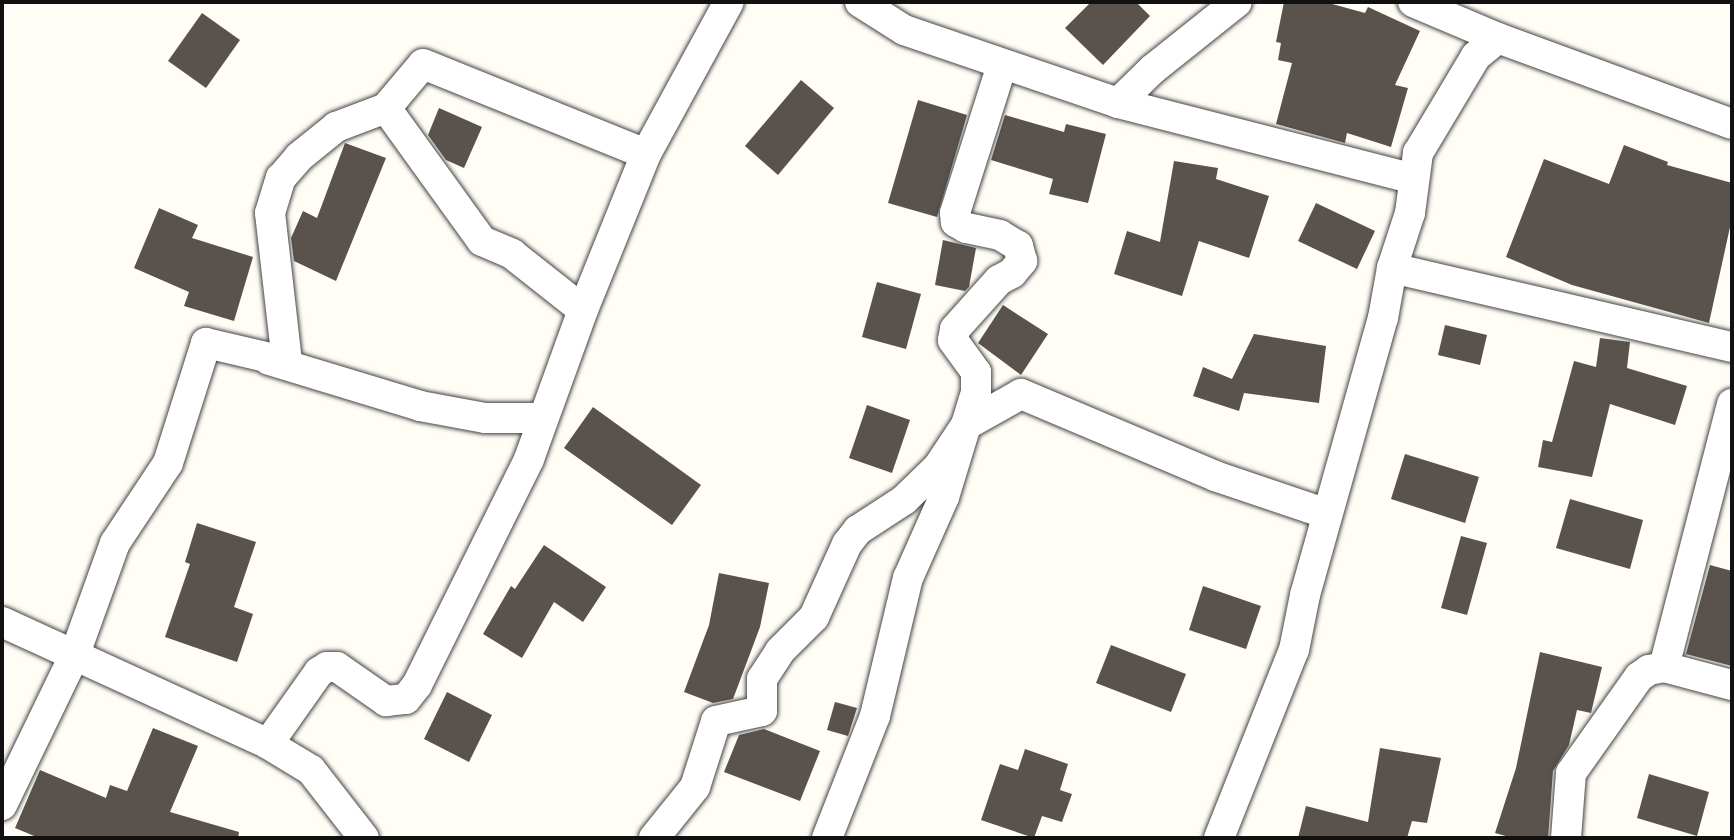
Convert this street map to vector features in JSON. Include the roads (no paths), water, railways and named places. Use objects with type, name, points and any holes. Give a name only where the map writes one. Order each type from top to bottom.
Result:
[{"type":"street","points":[[268,744],[319,672],[327,667],[337,667],[386,701],[406,699],[417,685],[497,529],[646,154],[729,2]]},
{"type":"street","points":[[860,2],[904,30],[1118,103],[1413,179]]},
{"type":"street","points":[[1118,103],[1153,69],[1237,2]]},
{"type":"street","points":[[1413,2],[1498,38],[1732,124]]},
{"type":"street","points":[[1219,838],[1294,650],[1327,514],[1383,318],[1392,268],[1410,213],[1418,153],[1476,56],[1498,38]]},
{"type":"street","points":[[206,343],[287,362],[270,213],[281,178],[299,157],[336,127],[386,108],[423,64],[646,154]]},
{"type":"street","points":[[827,838],[875,716],[908,578],[944,497],[976,393],[976,372],[953,340],[955,329],[999,280],[1012,273],[1022,261],[1018,246],[1000,235],[966,228],[956,222],[955,213],[1002,65]]},
{"type":"street","points":[[386,108],[482,241],[512,254],[583,310]]},
{"type":"street","points":[[1392,268],[1732,347]]},
{"type":"street","points":[[206,343],[342,380],[420,406],[485,418],[543,418]]},
{"type":"street","points":[[2,805],[75,654],[115,543],[168,463],[206,343]]},
{"type":"street","points":[[654,838],[695,787],[716,721],[762,711],[762,679],[780,651],[814,617],[847,544],[858,530],[904,500],[938,467],[966,425],[1021,394],[1215,476],[1327,514]]},
{"type":"street","points":[[1664,667],[1732,404]]},
{"type":"street","points":[[2,622],[268,744],[311,770],[364,838]]},
{"type":"street","points":[[1566,838],[1571,773],[1639,677],[1649,670],[1664,667],[1732,685]]}]
